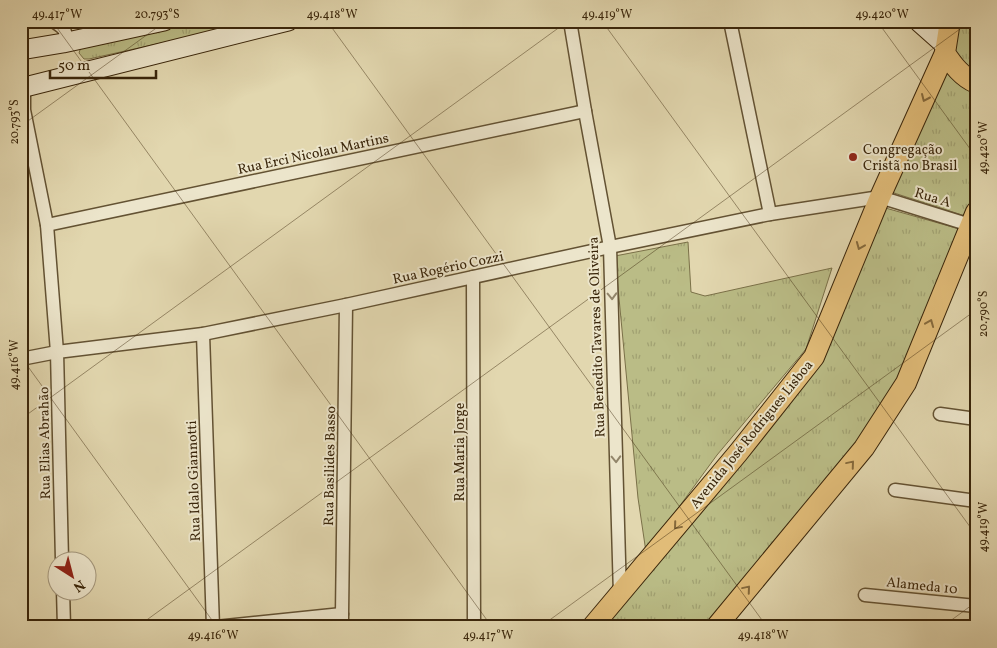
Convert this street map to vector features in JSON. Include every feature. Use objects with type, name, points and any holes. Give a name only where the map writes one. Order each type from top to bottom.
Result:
[{"type":"main road","points":[[84,38],[95,21]]},
{"type":"main road","points":[[21,50],[84,38],[118,25],[164,21]]},
{"type":"main road","points":[[22,88],[288,21]]},
{"type":"main road","points":[[917,22],[924,21]]},
{"type":"main road","name":"Avenida José Rodrigues Lisboa","points":[[592,627],[732,460],[814,357],[880,197],[946,50],[950,21]]},
{"type":"main road","points":[[917,22],[946,50],[957,70],[970,81],[976,83]]},
{"type":"main road","points":[[716,627],[864,448],[906,383],[974,222]]},
{"type":"street","points":[[53,21],[66,31],[63,43]]},
{"type":"street","name":"Rua Benedito Tavares de Oliveira","points":[[570,21],[610,247],[620,595]]},
{"type":"street","points":[[730,21],[770,214]]},
{"type":"street","name":"Rua Elias Abrahão","points":[[22,88],[24,110],[47,225],[57,352],[62,550]]},
{"type":"street","name":"Rua Erci Nicolau Martins","points":[[47,225],[585,111]]},
{"type":"street","name":"Rua Rogério Cozzi","points":[[21,359],[57,352],[203,334],[770,214],[880,197]]},
{"type":"street","name":"Rua A","points":[[880,197],[974,222]]},
{"type":"street","name":"Rua Maria Jorge","points":[[473,277],[474,627]]},
{"type":"street","name":"Rua Basilides Basso","points":[[342,620],[346,305]]},
{"type":"street","name":"Rua Idalo Giannotti","points":[[203,334],[215,627]]},
{"type":"street","points":[[940,414],[976,419]]},
{"type":"street","points":[[895,490],[976,501]]},
{"type":"street","name":"Alameda 10","points":[[865,595],[976,606]]},
{"type":"street","points":[[63,600],[64,627]]},
{"type":"street","points":[[215,627],[342,620]]},
{"type":"green space","points":[[203,21],[260,21],[89,59],[84,59],[79,53],[81,47]]},
{"type":"green space","points":[[958,21],[976,21],[976,76],[952,51]]},
{"type":"green space","points":[[945,65],[976,92],[976,192],[965,216],[891,192]]},
{"type":"green space","points":[[882,207],[963,230],[902,381],[859,446],[709,627],[601,627],[741,465],[817,360]]},
{"type":"green space","points":[[688,242],[691,292],[705,296],[832,268],[806,349],[717,455],[646,552],[638,498],[615,256]]},
{"type":"place","name":"Congregação Cristã no Brasil","points":[[853,157]]}]
